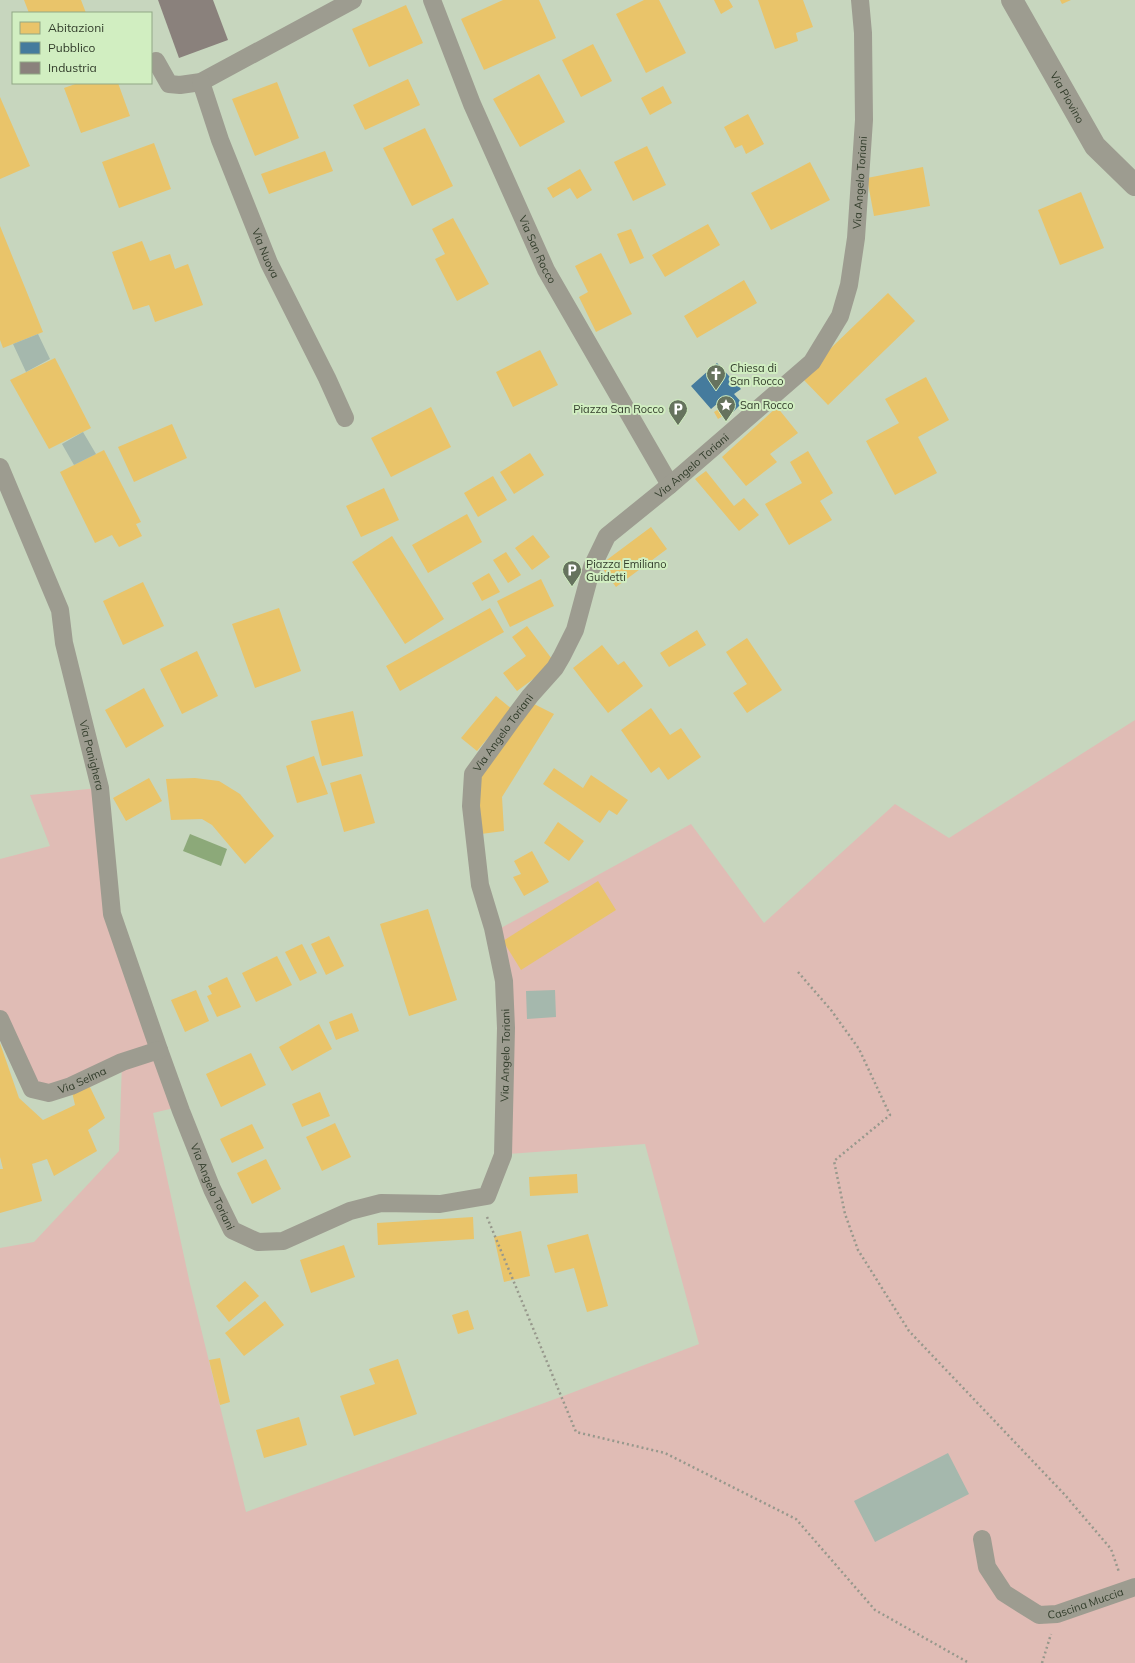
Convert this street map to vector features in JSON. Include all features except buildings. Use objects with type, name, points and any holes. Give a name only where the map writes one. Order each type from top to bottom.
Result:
[{"type":"street","points":[[156,61],[169,84],[180,86],[201,82],[353,0]]},
{"type":"street","name":"Via San Rocco","points":[[432,0],[472,104],[546,270],[670,485]]},
{"type":"street","name":"Via Angelo Toriani","points":[[159,1050],[212,1189],[232,1230],[258,1242],[282,1240],[350,1211],[381,1203],[440,1204],[487,1196],[503,1155],[506,1028],[504,981],[493,928],[480,885],[471,806],[473,774],[530,696],[555,668],[562,656],[575,630],[592,566],[607,536],[670,485],[812,362],[840,316],[849,285],[856,238],[864,120],[863,33],[860,0]]},
{"type":"street","name":"Via Piovino","points":[[1012,0],[1094,146],[1135,185]]},
{"type":"street","name":"Via Nuova","points":[[201,82],[220,140],[269,263],[346,418]]},
{"type":"street","name":"Via Panighera","points":[[0,467],[60,610],[64,643],[100,788],[112,914],[159,1050]]},
{"type":"street","name":"Via Selma","points":[[0,1019],[32,1089],[49,1093],[71,1086],[122,1062],[159,1050]]},
{"type":"street","name":"Cascina Muccia","points":[[982,1539],[987,1567],[1004,1593],[1039,1615],[1057,1614],[1130,1589]]},
{"type":"path","points":[[798,972],[831,1010],[859,1049],[890,1115],[834,1161],[845,1214],[858,1250],[909,1331],[1065,1495],[1111,1549],[1130,1589]]},
{"type":"path","points":[[479,1197],[576,1432],[665,1452],[796,1520],[875,1610],[969,1663]]},
{"type":"path","points":[[1042,1663],[1057,1614]]},
{"type":"shaded area","points":[[1135,720],[1135,1663],[0,1663],[0,1248],[34,1242],[119,1151],[122,1063],[32,1089],[0,1019],[0,859],[50,846],[30,795],[98,788],[110,912],[178,1107],[153,1113],[190,1284],[246,1512],[566,1395],[699,1344],[645,1144],[508,1154],[501,928],[691,824],[764,923],[895,804],[949,838]]},
{"type":"shaded area","points":[[190,834],[227,849],[221,866],[183,851]]},
{"type":"place","name":"Chiesa di San Rocco","points":[[716,391]]},
{"type":"place","name":"San Rocco","points":[[726,422]]},
{"type":"place","name":"Piazza San Rocco","points":[[678,426]]},
{"type":"place","name":"Piazza Emiliano Guidetti","points":[[572,587]]}]
